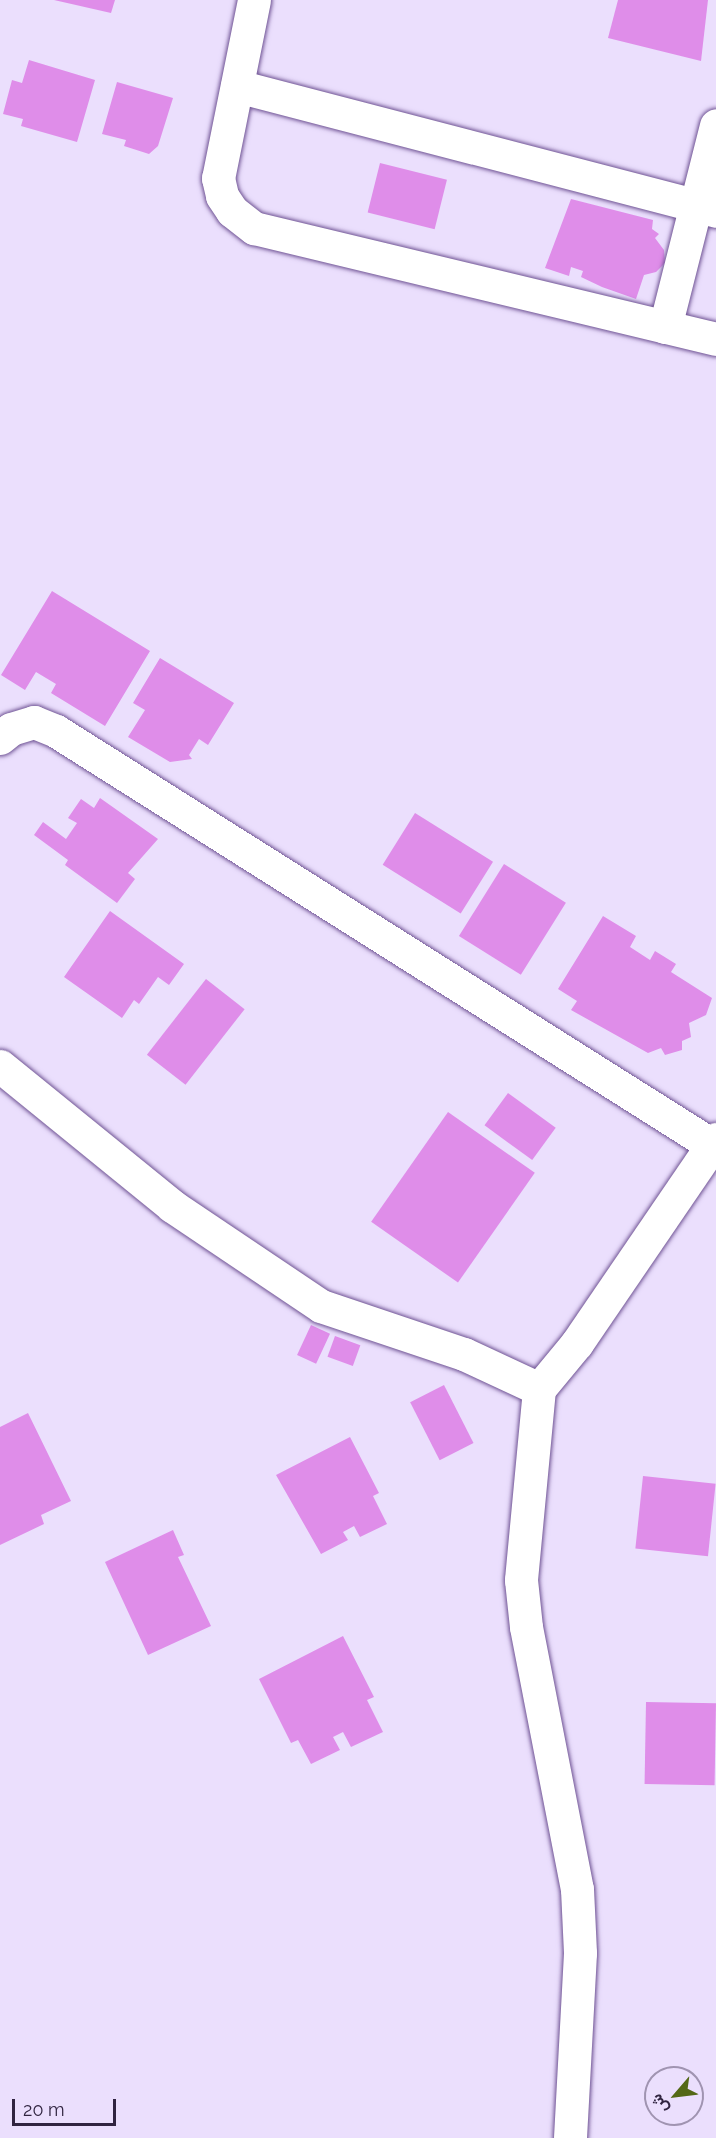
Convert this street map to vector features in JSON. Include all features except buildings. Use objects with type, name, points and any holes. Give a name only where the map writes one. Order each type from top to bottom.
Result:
[{"type":"street","points":[[254,0],[218,178],[222,196],[254,228],[716,339]]},
{"type":"street","points":[[237,86],[705,208]]},
{"type":"street","points":[[665,327],[705,208],[716,126]]},
{"type":"street","points":[[0,738],[11,729],[34,722],[56,731],[714,1142],[578,1343],[539,1389],[521,1580],[526,1627],[577,1889],[580,1953],[570,2138]]},
{"type":"street","points":[[0,1066],[172,1206],[321,1306],[464,1354],[539,1389]]}]
